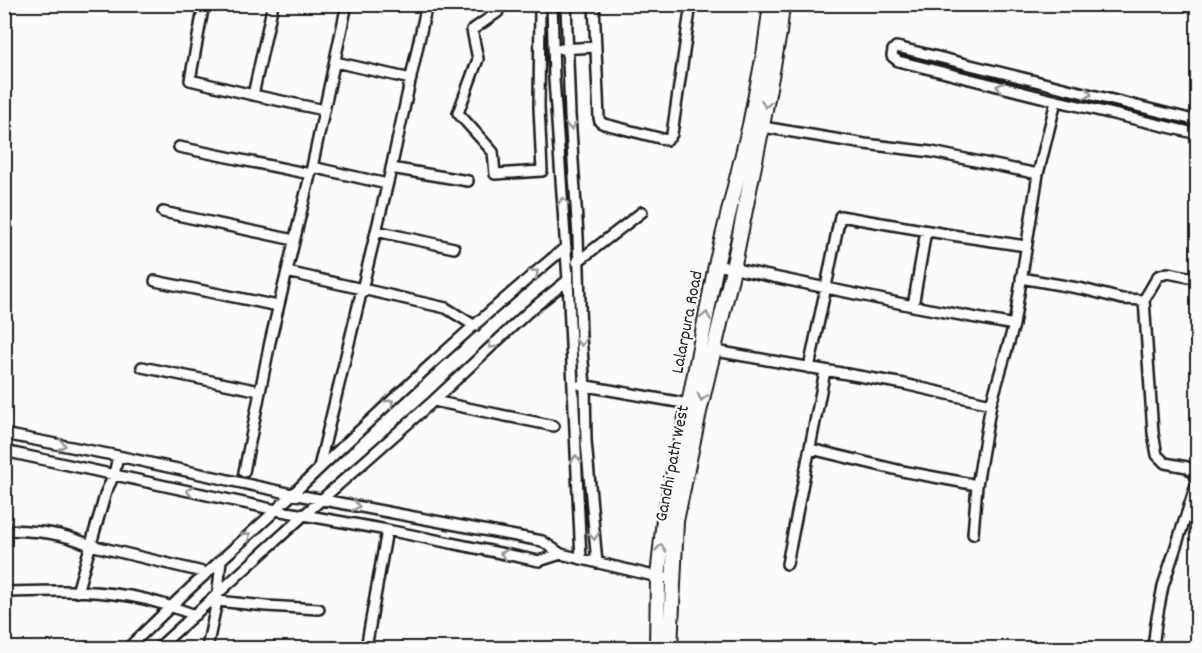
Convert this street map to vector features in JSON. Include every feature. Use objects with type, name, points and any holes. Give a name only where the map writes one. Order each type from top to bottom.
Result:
[{"type":"street","points":[[204,4],[190,80],[324,110]]},
{"type":"street","points":[[253,95],[273,4]]},
{"type":"street","points":[[244,472],[278,306],[311,171],[347,4]]},
{"type":"street","points":[[320,467],[391,168],[427,4]]},
{"type":"street","points":[[499,4],[498,12],[472,30],[478,59],[458,113],[493,152],[495,174],[542,171],[539,107],[540,4]]},
{"type":"street","points":[[552,4],[555,101],[568,269],[581,559]]},
{"type":"street","points":[[566,4],[579,260],[580,337],[585,386],[586,441],[597,563]]},
{"type":"street","points":[[594,4],[600,122],[667,140],[672,134],[692,4]]},
{"type":"street","name":"Lalarpura Road","points":[[657,648],[658,577],[664,519],[689,404],[707,349],[716,265],[756,125],[771,4]]},
{"type":"street","name":"Gandhi path West","points":[[670,648],[676,521],[707,349],[733,269],[756,125],[779,33],[782,4]]},
{"type":"street","points":[[553,49],[595,47]]},
{"type":"street","points":[[1197,121],[899,47],[893,50],[892,56],[895,60],[1197,134]]},
{"type":"street","points":[[335,62],[411,79]]},
{"type":"street","points":[[1045,98],[1050,84]]},
{"type":"street","points":[[973,534],[977,484],[991,404],[1014,325],[1038,174],[1060,102],[1068,89]]},
{"type":"street","points":[[539,107],[569,95]]},
{"type":"street","points":[[1138,120],[1142,107]]},
{"type":"street","points":[[1177,129],[1180,116]]},
{"type":"street","points":[[756,125],[865,144],[932,152],[1038,174]]},
{"type":"street","points":[[179,147],[387,184]]},
{"type":"street","points":[[391,168],[468,182]]},
{"type":"street","points":[[561,175],[574,173]]},
{"type":"street","points":[[163,212],[294,240]]},
{"type":"street","points":[[568,269],[642,212]]},
{"type":"street","points":[[808,368],[840,216],[1026,246]]},
{"type":"street","points":[[376,231],[454,248]]},
{"type":"street","points":[[913,306],[926,231]]},
{"type":"street","points":[[129,648],[320,467],[566,247]]},
{"type":"street","points":[[716,265],[1014,325]]},
{"type":"street","points":[[286,272],[446,308],[475,326]]},
{"type":"street","points":[[1153,648],[1163,586],[1197,478],[1188,467],[1165,463],[1156,455],[1144,300],[1158,276],[1168,273],[1197,279]]},
{"type":"street","points":[[1021,278],[1122,299],[1144,300]]},
{"type":"street","points":[[158,648],[434,401],[528,312],[568,280]]},
{"type":"street","points":[[154,281],[278,306]]},
{"type":"street","points":[[707,349],[904,384],[991,404]]},
{"type":"street","points":[[142,367],[260,391]]},
{"type":"street","points":[[788,564],[825,371]]},
{"type":"street","points":[[573,383],[689,404]]},
{"type":"street","points":[[434,401],[554,426]]},
{"type":"street","points":[[4,434],[292,494],[542,542],[561,554],[658,577],[673,578]]},
{"type":"street","points":[[811,449],[902,471],[977,484]]},
{"type":"street","points":[[4,451],[276,510],[540,561],[561,554]]},
{"type":"street","points":[[76,592],[118,456]]},
{"type":"street","points":[[4,530],[46,531],[90,545],[207,573]]},
{"type":"street","points":[[366,648],[387,530]]},
{"type":"street","points":[[207,648],[217,597],[221,560]]},
{"type":"street","points":[[4,592],[121,594],[171,606],[195,615]]},
{"type":"street","points":[[217,597],[266,606],[319,609]]},
{"type":"street","points":[[171,648],[174,634]]}]
